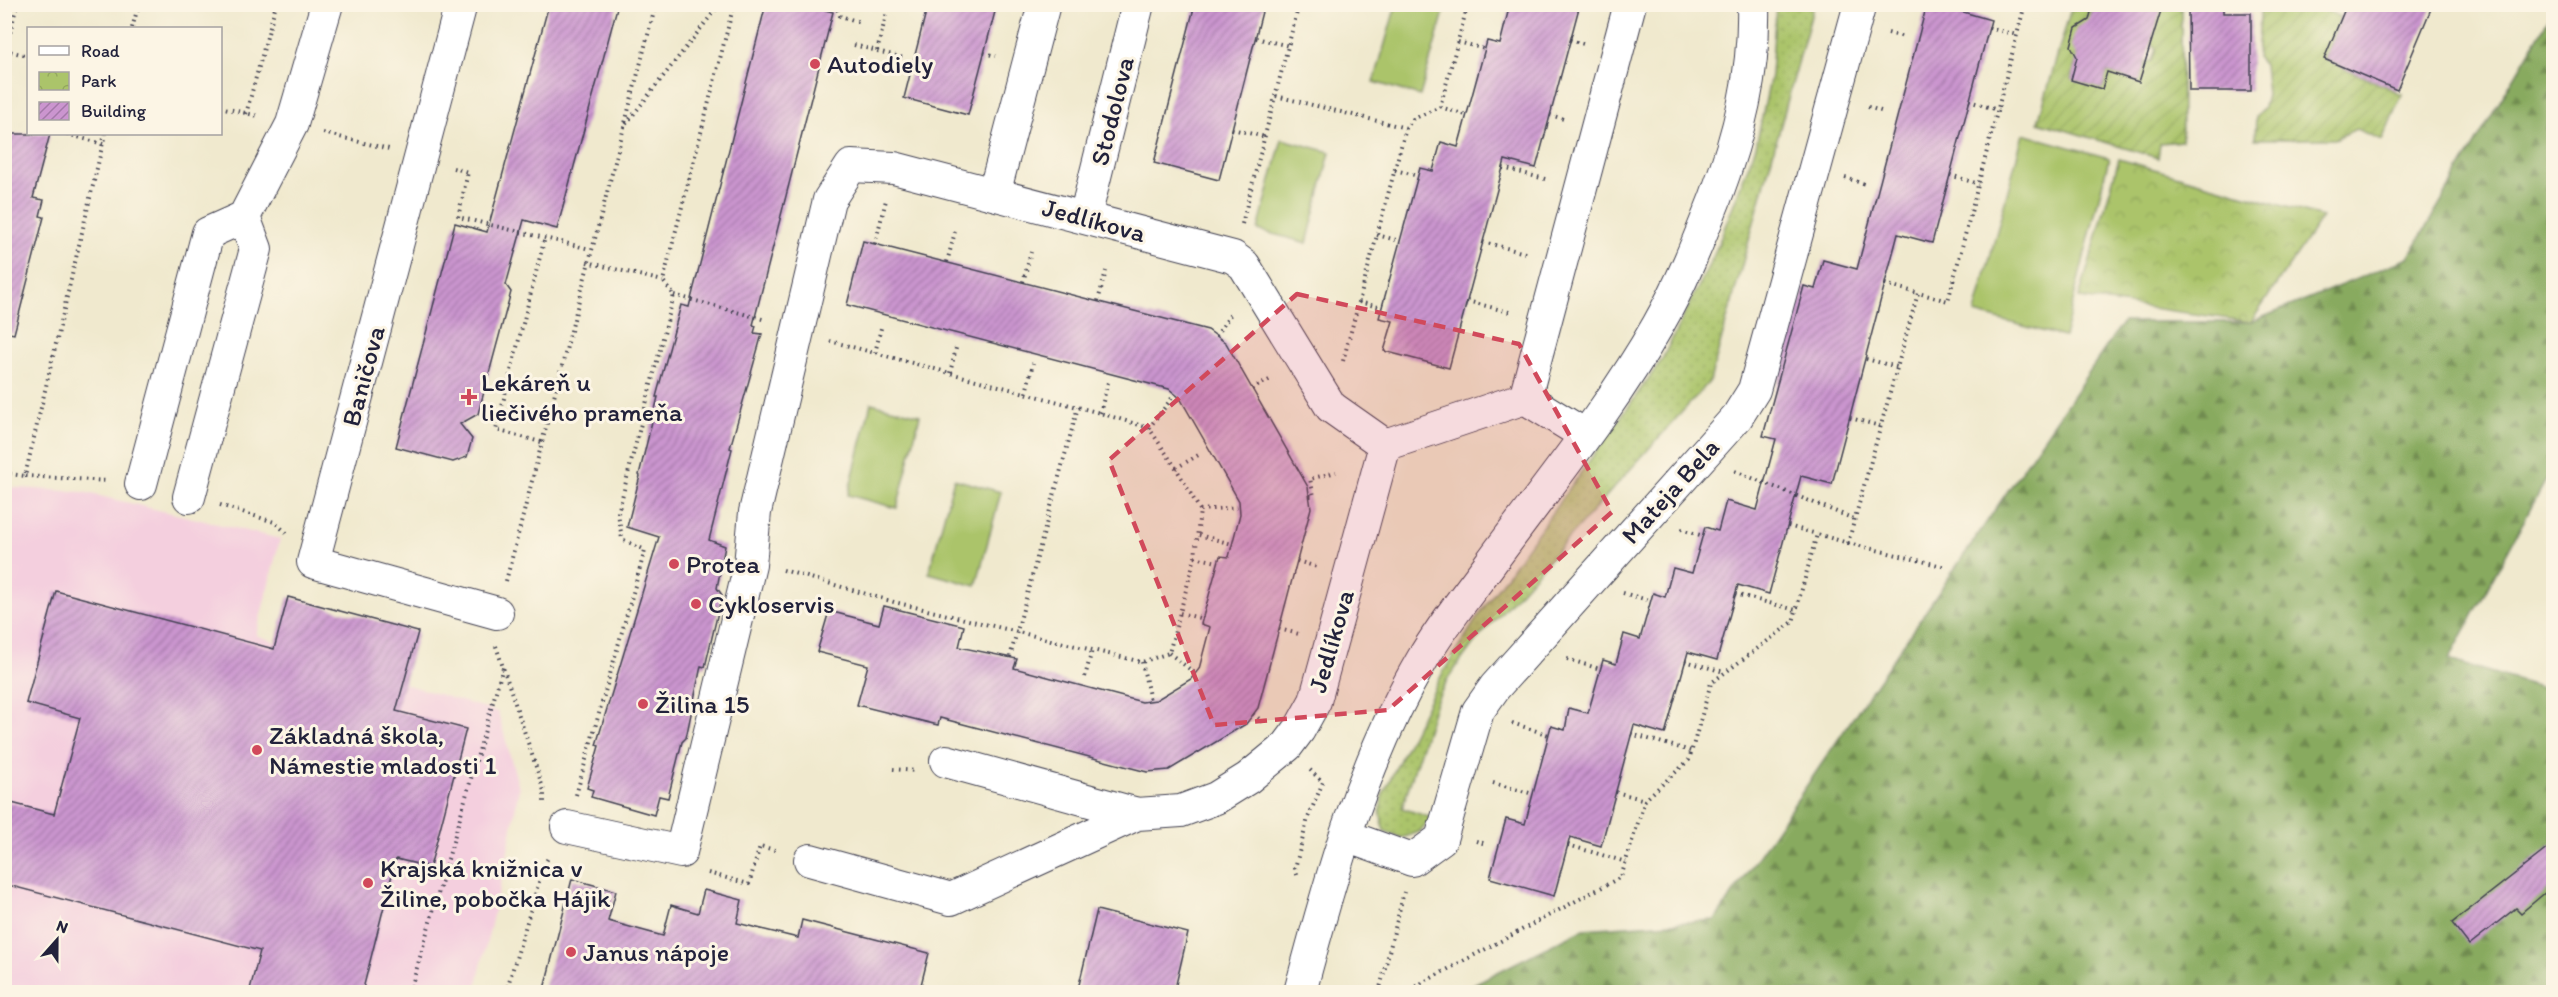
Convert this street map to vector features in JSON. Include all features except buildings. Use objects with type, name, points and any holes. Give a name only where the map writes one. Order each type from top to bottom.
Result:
[{"type":"street","points":[[141,484],[208,233],[244,217],[292,124],[327,4]]},
{"type":"street","name":"Baničova","points":[[461,4],[313,562],[497,613]]},
{"type":"street","points":[[994,194],[1044,4]]},
{"type":"street","name":"Stodolova","points":[[1085,217],[1138,4]]},
{"type":"street","points":[[1525,398],[1630,4]]},
{"type":"street","points":[[1300,993],[1331,880],[1346,836],[1371,766],[1402,696],[1423,658],[1449,619],[1585,435],[1659,325],[1694,252],[1737,136],[1747,90],[1753,4]]},
{"type":"street","name":"Mateja Bela","points":[[1412,860],[1441,839],[1478,711],[1495,687],[1737,417],[1754,390],[1860,4]]},
{"type":"street","name":"Jedlíkova","points":[[555,820],[681,852],[750,565],[755,512],[829,200],[851,166],[894,168],[1233,257]]},
{"type":"street","points":[[189,497],[256,249],[244,217]]},
{"type":"street","points":[[1233,257],[1244,265],[1331,408],[1384,445],[1525,398]]},
{"type":"street","points":[[1525,398],[1585,435]]},
{"type":"street","name":"Jedlíkova","points":[[946,761],[1137,814],[1181,812],[1216,798],[1248,778],[1287,746],[1315,701],[1384,445]]},
{"type":"street","points":[[810,860],[951,899],[1137,814]]},
{"type":"street","points":[[1346,836],[1412,860]]},
{"type":"path","points":[[17,4],[5,50],[27,56]]},
{"type":"path","points":[[132,27],[139,4]]},
{"type":"path","points":[[246,114],[276,4]]},
{"type":"path","points":[[555,820],[492,634],[656,4]]},
{"type":"path","points":[[624,127],[720,4]]},
{"type":"path","points":[[663,281],[734,4]]},
{"type":"path","points":[[835,4],[840,16],[860,22]]},
{"type":"path","points":[[877,51],[889,4]]},
{"type":"path","points":[[1233,257],[1299,4]]},
{"type":"path","points":[[1440,107],[1468,4]]},
{"type":"path","points":[[1885,284],[1948,301],[2025,4]]},
{"type":"path","points":[[1989,28],[2017,35]]},
{"type":"path","points":[[1256,38],[1288,46]]},
{"type":"path","points":[[1570,40],[1578,43]]},
{"type":"path","points":[[1458,42],[1485,49]]},
{"type":"path","points":[[854,45],[904,58]]},
{"type":"path","points":[[1276,96],[1406,128]]},
{"type":"path","points":[[1970,101],[1998,110]]},
{"type":"path","points":[[1331,408],[1406,128],[1413,119],[1440,107],[1466,115]]},
{"type":"path","points":[[1550,115],[1557,117]]},
{"type":"path","points":[[1232,129],[1265,137]]},
{"type":"path","points":[[71,135],[103,144]]},
{"type":"path","points":[[4,473],[25,476],[105,135]]},
{"type":"path","points":[[334,136],[421,157],[468,172],[458,217],[591,249]]},
{"type":"path","points":[[875,244],[894,168]]},
{"type":"path","points":[[1503,168],[1524,174]]},
{"type":"path","points":[[1395,170],[1418,176]]},
{"type":"path","points":[[1950,175],[1978,184]]},
{"type":"path","points":[[948,262],[955,232]]},
{"type":"path","points":[[1377,235],[1400,241]]},
{"type":"path","points":[[541,442],[496,430],[545,237]]},
{"type":"path","points":[[1483,242],[1500,246]]},
{"type":"path","points":[[1023,282],[1031,252]]},
{"type":"path","points":[[587,262],[663,281],[674,294],[798,329],[817,337],[1100,412],[1149,428],[1176,468],[1200,510],[1195,556],[1169,653]]},
{"type":"path","points":[[1098,301],[1106,271]]},
{"type":"path","points":[[1848,543],[1918,292]]},
{"type":"path","points":[[506,993],[555,820],[645,550],[622,539],[618,513],[674,294]]},
{"type":"path","points":[[1467,301],[1483,305]]},
{"type":"path","points":[[1359,302],[1382,308]]},
{"type":"path","points":[[1216,336],[1230,316]]},
{"type":"path","points":[[874,353],[882,324]]},
{"type":"path","points":[[950,373],[957,344]]},
{"type":"path","points":[[1866,359],[1897,367]]},
{"type":"path","points":[[1026,393],[1033,363]]},
{"type":"path","points":[[1252,389],[1280,374]]},
{"type":"path","points":[[1100,412],[1108,382]]},
{"type":"path","points":[[1149,428],[1175,394]]},
{"type":"path","points":[[1010,657],[1078,407]]},
{"type":"path","points":[[1850,418],[1880,426]]},
{"type":"path","points":[[1176,468],[1200,454]]},
{"type":"path","points":[[1701,457],[1854,519]]},
{"type":"path","points":[[1310,496],[1314,496],[1310,479],[1335,472]]},
{"type":"path","points":[[1200,510],[1240,507]]},
{"type":"path","points":[[1788,526],[1946,567]]},
{"type":"path","points":[[1405,993],[1621,877],[1645,800],[1689,760],[1711,683],[1793,622],[1817,534]]},
{"type":"path","points":[[1199,535],[1232,543]]},
{"type":"path","points":[[1195,556],[1217,562]]},
{"type":"path","points":[[1297,561],[1319,567]]},
{"type":"path","points":[[750,565],[771,566],[894,602],[1142,662],[1169,653]]},
{"type":"path","points":[[1735,594],[1796,610]]},
{"type":"path","points":[[1180,613],[1203,619]]},
{"type":"path","points":[[1279,628],[1300,635]]},
{"type":"path","points":[[1085,677],[1092,650]]},
{"type":"path","points":[[1169,653],[1196,674]]},
{"type":"path","points":[[1685,661],[1725,672]]},
{"type":"path","points":[[1142,662],[1150,701]]},
{"type":"path","points":[[410,993],[503,667]]},
{"type":"path","points":[[1253,714],[1260,720]]},
{"type":"path","points":[[1631,734],[1691,751]]},
{"type":"path","points":[[1460,774],[1533,794]]},
{"type":"path","points":[[1616,792],[1645,800]]},
{"type":"path","points":[[1568,845],[1626,862]]},
{"type":"path","points":[[749,884],[760,846]]},
{"type":"path","points":[[543,855],[544,865]]},
{"type":"path","points":[[1379,993],[1412,860]]},
{"type":"highlighted area","points":[[1297,294],[1519,344],[1612,512],[1388,710],[1214,725],[1109,460]]},
{"type":"shaded area","name":"Základná škola, Námestie mladosti 1","points":[[4,487],[83,492],[280,539],[256,635],[334,663],[498,712],[519,788],[507,856],[475,992],[5,992]]},
{"type":"green space","points":[[1396,5],[1446,5],[1420,96],[1374,82]]},
{"type":"green space","points":[[1776,5],[1814,5],[1710,381],[1473,644],[1447,680],[1436,702],[1402,808],[1432,818],[1419,832],[1402,838],[1385,831],[1380,814],[1382,796],[1442,674],[1482,610],[1661,361],[1714,255],[1756,146],[1771,75]]},
{"type":"green space","points":[[2072,5],[2093,5],[2071,79],[2102,89],[2107,72],[2139,82],[2145,62],[2152,61],[2156,49],[2136,19],[2140,5],[2181,5],[2182,141],[2160,143],[2158,158],[2038,122]]},
{"type":"green space","points":[[2261,5],[2312,5],[2341,17],[2324,59],[2402,94],[2382,140],[2356,129],[2335,139],[2255,139],[2256,117],[2264,107],[2267,95],[2264,65],[2257,57]]},
{"type":"green space","points":[[2553,11],[2553,467],[2449,660],[2553,691],[2553,992],[1464,992],[1474,984],[1583,929],[1715,920],[2123,322],[2251,322],[2408,258]]},
{"type":"green space","points":[[2023,134],[2109,158],[2064,337],[1975,313]]},
{"type":"green space","points":[[1282,139],[1330,152],[1307,243],[1258,230]]},
{"type":"green space","points":[[2119,159],[2322,217],[2251,322],[2079,298]]},
{"type":"green space","points":[[871,403],[920,415],[897,508],[848,495]]},
{"type":"green space","points":[[954,479],[1001,492],[976,586],[929,573]]},
{"type":"place","name":"Autodiely","points":[[815,64]]},
{"type":"place","name":"Lekáreň u liečivého prameňa","points":[[469,397]]},
{"type":"place","name":"Protea","points":[[674,564]]},
{"type":"place","name":"Cykloservis","points":[[696,604]]},
{"type":"place","name":"Žilina 15","points":[[643,704]]},
{"type":"place","name":"Základná škola, Námestie mladosti 1","points":[[257,750]]},
{"type":"place","name":"Krajská knižnica v Žiline, pobočka Hájik","points":[[368,883]]},
{"type":"place","name":"Janus nápoje","points":[[571,952]]}]
